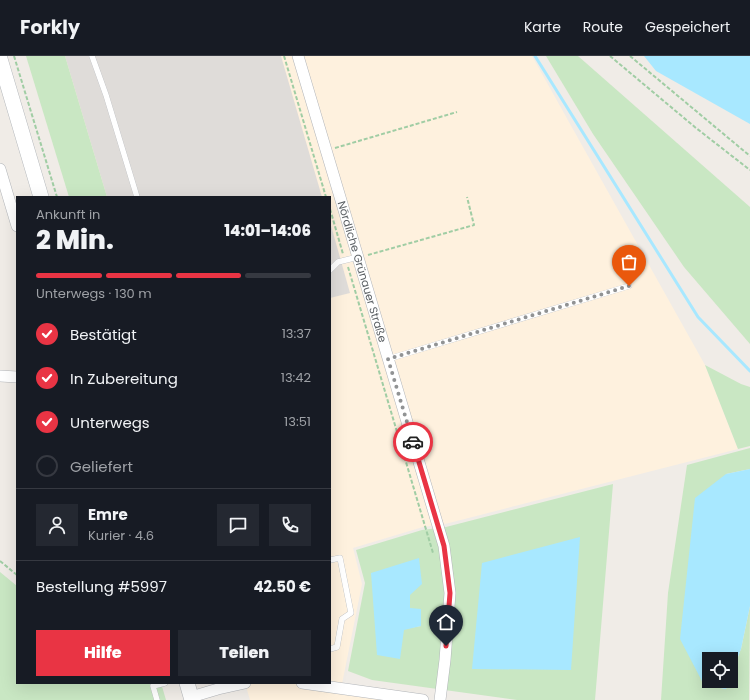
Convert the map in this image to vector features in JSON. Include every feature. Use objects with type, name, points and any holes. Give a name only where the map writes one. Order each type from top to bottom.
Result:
[{"type":"street","name":"Nördliche Grünauer Straße","points":[[298,56],[444,546],[450,593],[445,660],[440,700]]},
{"type":"street","points":[[0,59],[41,196]]},
{"type":"street","points":[[0,168],[16,223]]},
{"type":"street","points":[[0,376],[16,377]]},
{"type":"street","points":[[190,693],[240,684]]},
{"type":"street","points":[[309,684],[423,700]]},
{"type":"lane","points":[[92,56],[106,95],[137,196]]},
{"type":"lane","points":[[331,269],[338,262],[358,257]]},
{"type":"lane","points":[[388,359],[629,286]]},
{"type":"lane","points":[[331,560],[340,558],[351,613],[342,619],[337,647],[331,649]]},
{"type":"lane","points":[[157,700],[153,686],[161,684]]},
{"type":"path","points":[[14,56],[57,196]]},
{"type":"path","points":[[284,56],[326,196]]},
{"type":"path","points":[[610,56],[696,128],[750,170]]},
{"type":"path","points":[[630,56],[750,156]]},
{"type":"path","points":[[326,151],[457,112]]},
{"type":"path","points":[[358,257],[474,225],[466,197]]},
{"type":"path","points":[[331,212],[434,556]]},
{"type":"path","points":[[0,561],[16,574]]},
{"type":"shaded area","points":[[65,56],[532,56],[705,365],[738,449],[445,524],[423,527],[353,548],[362,584],[340,694],[388,700],[250,700],[245,684],[331,684],[331,196],[107,196]]},
{"type":"shaded area","points":[[65,56],[281,56],[322,196],[107,196]]},
{"type":"shaded area","points":[[331,226],[350,293],[331,298]]},
{"type":"green space","points":[[26,56],[65,56],[107,196],[69,196]]},
{"type":"green space","points":[[546,56],[578,56],[750,207],[750,344],[684,267],[593,134]]},
{"type":"green space","points":[[705,365],[741,384],[750,387],[750,446],[738,449]]},
{"type":"green space","points":[[750,448],[750,469],[726,474],[707,652],[702,652],[702,688],[738,688],[738,657],[750,606],[749,700],[661,700],[668,593],[687,465]]},
{"type":"green space","points":[[613,484],[595,700],[517,700],[372,680],[348,671],[365,583],[356,550],[422,530],[446,527]],"holes":[[[371,573],[410,596],[410,608],[421,626],[404,629]]]},
{"type":"green space","points":[[0,572],[16,585],[16,684],[161,684],[166,700],[0,700]]},
{"type":"water","points":[[644,56],[750,56],[750,124],[656,71]]},
{"type":"water","points":[[750,469],[750,606],[738,657],[738,652],[702,652],[702,681],[680,639],[695,498],[726,474]]},
{"type":"water","points":[[580,537],[571,670],[472,669],[482,563]]},
{"type":"water","points":[[419,558],[422,584],[410,595],[410,608],[421,609],[421,626],[404,630],[400,659],[377,655],[371,573]]},
{"type":"waterway","points":[[535,56],[698,317],[750,371]]},
{"type":"way so far","points":[[413,442],[388,359],[629,286]]},
{"type":"route","points":[[413,442],[444,546],[450,593],[446,646]]}]
